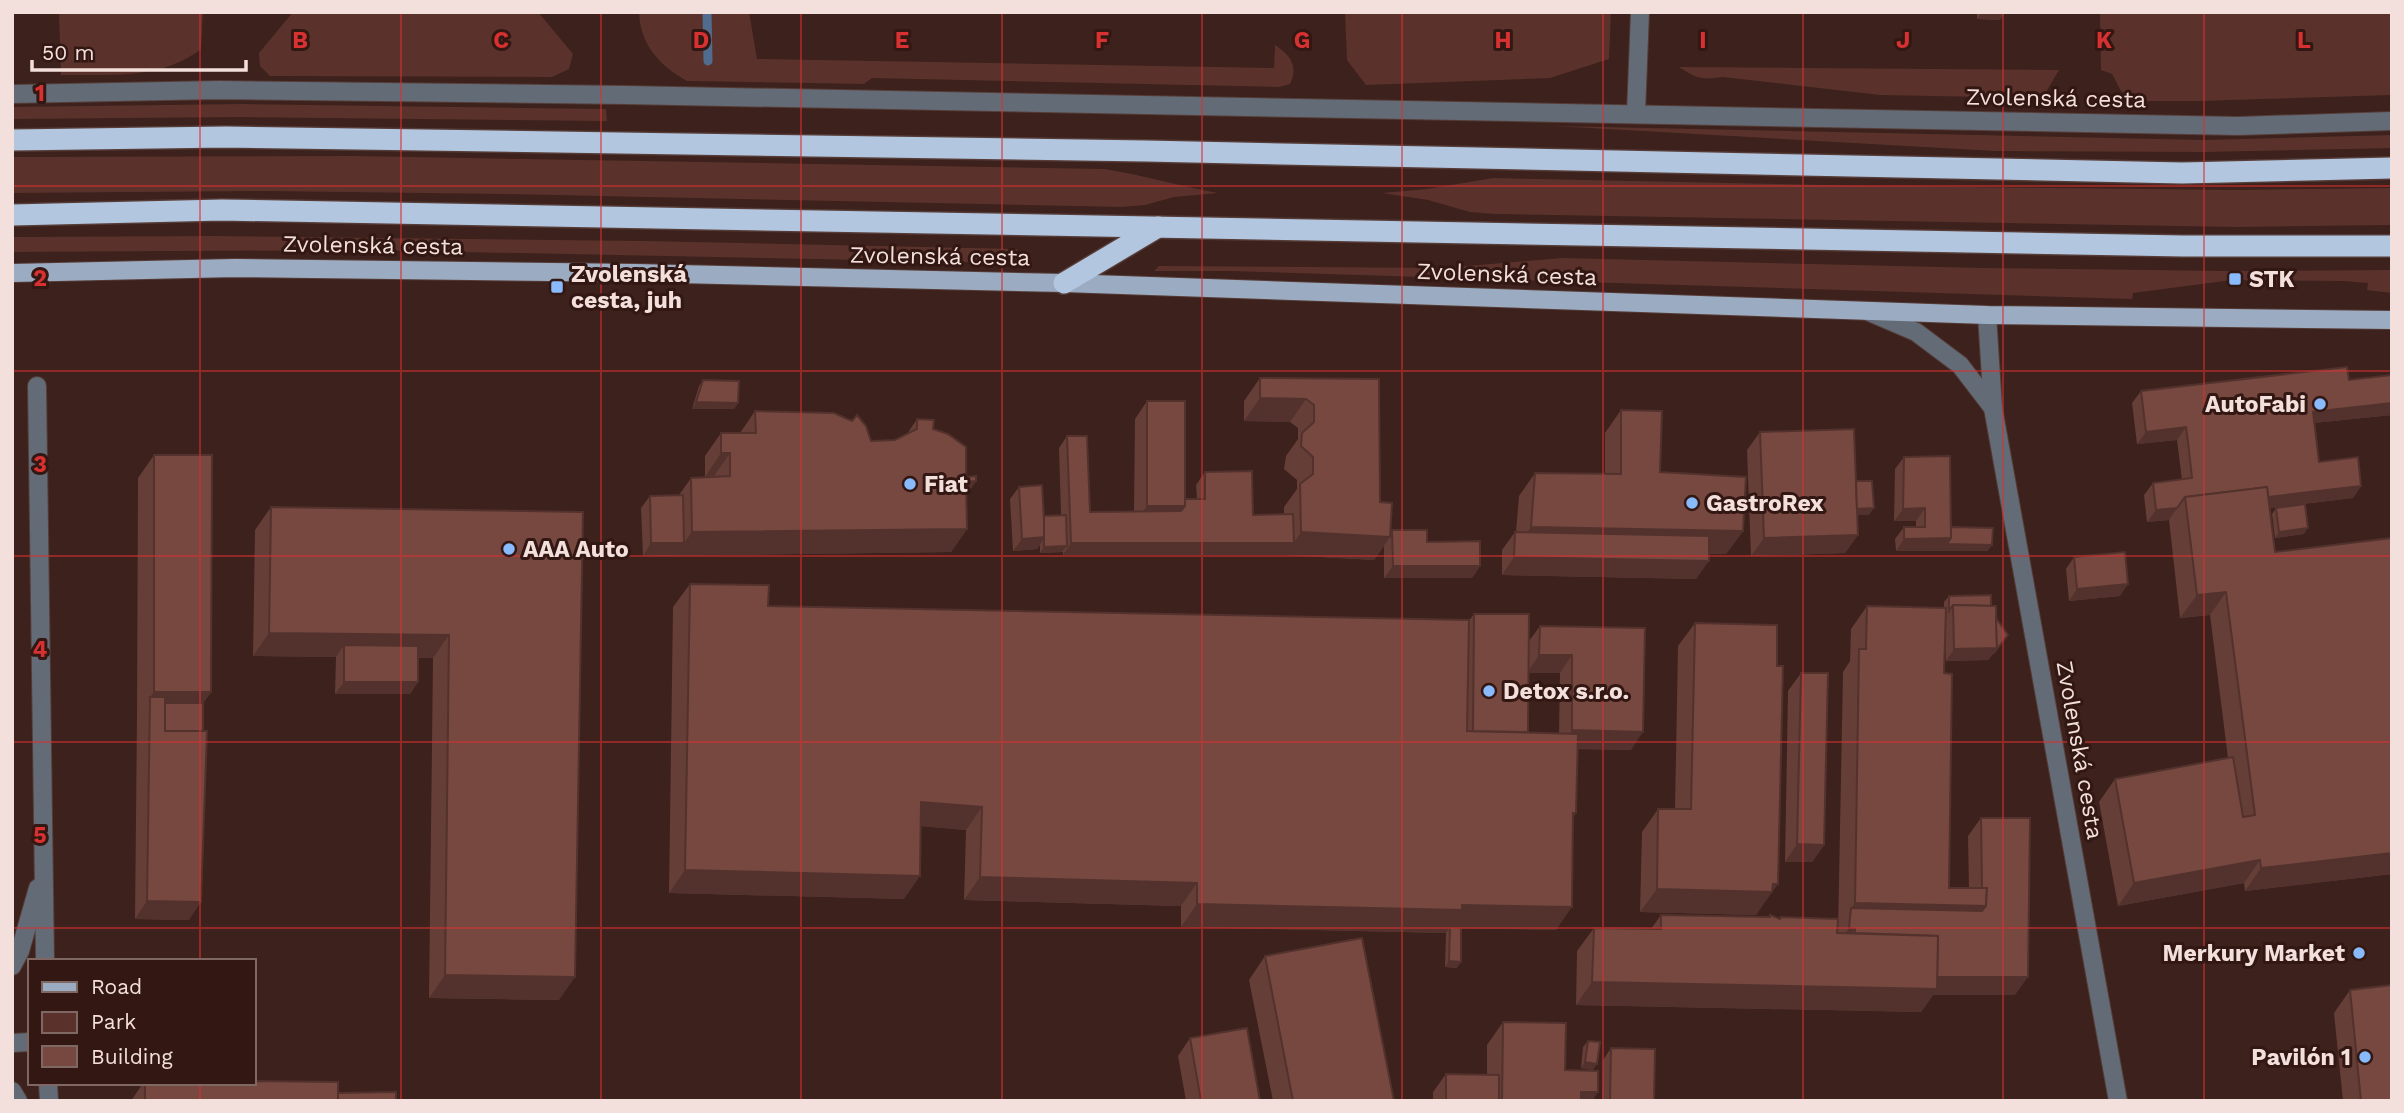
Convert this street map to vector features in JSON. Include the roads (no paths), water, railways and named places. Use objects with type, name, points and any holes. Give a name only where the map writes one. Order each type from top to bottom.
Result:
[{"type":"highway","points":[[12,140],[254,137],[1146,151],[2182,173],[2392,168]]},
{"type":"highway","points":[[12,215],[222,211],[2183,246],[2392,246]]},
{"type":"highway","points":[[1064,283],[1158,228]]},
{"type":"main road","name":"Zvolenská cesta","points":[[12,273],[235,268],[635,273],[1064,283],[1987,315],[2392,320]]},
{"type":"street","points":[[1636,113],[1640,12]]},
{"type":"street","name":"Zvolenská cesta","points":[[12,94],[219,90],[612,95],[2238,126],[2392,121]]},
{"type":"street","name":"Zvolenská cesta","points":[[1867,311],[1916,332],[1960,365],[1993,408]]},
{"type":"street","name":"Zvolenská cesta","points":[[1987,315],[1993,408],[2118,1101]]},
{"type":"street","points":[[37,386],[45,959]]},
{"type":"street","points":[[12,966],[33,912],[45,858]]},
{"type":"street","points":[[12,1091],[18,1101]]},
{"type":"waterway","points":[[707,12],[708,61]]},
{"type":"place","name":"STK","points":[[2235,279]]},
{"type":"place","name":"Zvolenská cesta, juh","points":[[557,287]]},
{"type":"place","name":"AutoFabi","points":[[2320,404]]},
{"type":"place","name":"Fiat","points":[[910,484]]},
{"type":"place","name":"GastroRex","points":[[1692,503]]},
{"type":"place","name":"AAA Auto","points":[[509,549]]},
{"type":"place","name":"Detox s.r.o.","points":[[1489,691]]},
{"type":"place","name":"Merkury Market","points":[[2359,953]]},
{"type":"place","name":"Pavilón 1","points":[[2365,1057]]}]
